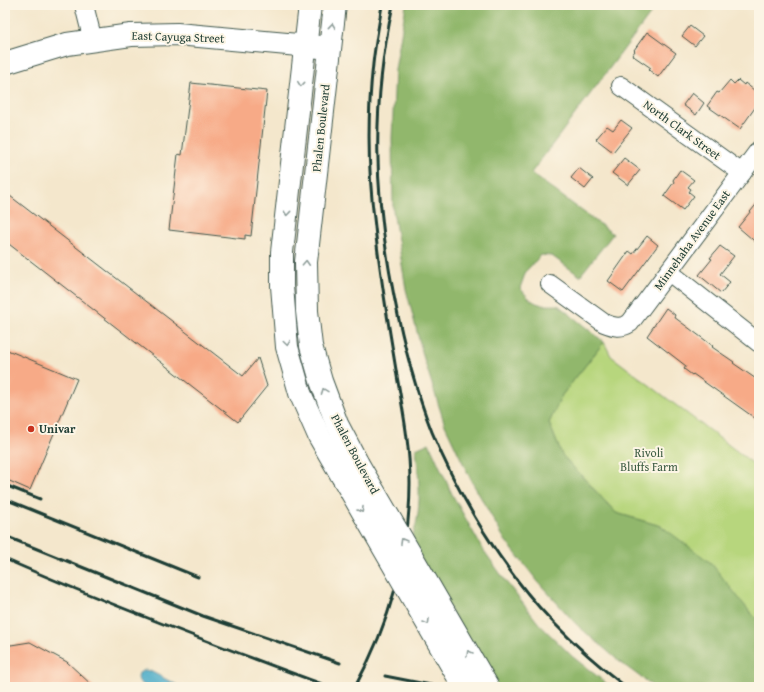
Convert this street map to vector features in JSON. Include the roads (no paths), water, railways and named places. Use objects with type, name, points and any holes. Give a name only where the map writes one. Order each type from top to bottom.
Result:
[{"type":"main road","name":"Phalen Boulevard","points":[[310,5],[282,252],[282,286],[288,347],[300,393],[319,436],[350,470],[488,687]]},
{"type":"main road","name":"Phalen Boulevard","points":[[335,5],[306,262],[307,311],[312,346],[321,381],[337,424],[350,470],[464,687]]},
{"type":"main road","name":"East Cayuga Street","points":[[5,63],[67,44],[131,34],[177,34],[330,48]]},
{"type":"street","points":[[84,5],[93,40]]},
{"type":"street","name":"North Clark Street","points":[[621,86],[742,173]]},
{"type":"street","name":"Minnehaha Avenue East","points":[[550,284],[604,323],[614,327],[623,327],[630,323],[637,316],[759,150]]},
{"type":"street","points":[[669,272],[759,342]]},
{"type":"water","points":[[145,670],[150,671],[181,687],[161,688],[146,686],[138,679],[139,673]]},
{"type":"railway","points":[[355,687],[378,639],[395,588],[402,562],[409,510],[410,470],[404,416],[379,264],[370,166],[369,125],[371,84],[382,5]]},
{"type":"railway","points":[[393,5],[386,42],[378,115],[379,186],[387,259],[394,296],[405,348],[420,399],[432,432],[455,482],[484,532],[516,579],[534,601],[570,639],[626,687]]},
{"type":"railway","points":[[5,485],[40,499]]},
{"type":"railway","points":[[5,499],[198,577]]},
{"type":"railway","points":[[5,536],[203,616],[340,663]]},
{"type":"railway","points":[[5,559],[167,626],[330,687]]},
{"type":"railway","points":[[385,676],[441,687]]},
{"type":"place","name":"Univar","points":[[31,429]]},
{"type":"park label","name":"Rivoli Bluffs Farm","points":[[649,460]]}]
